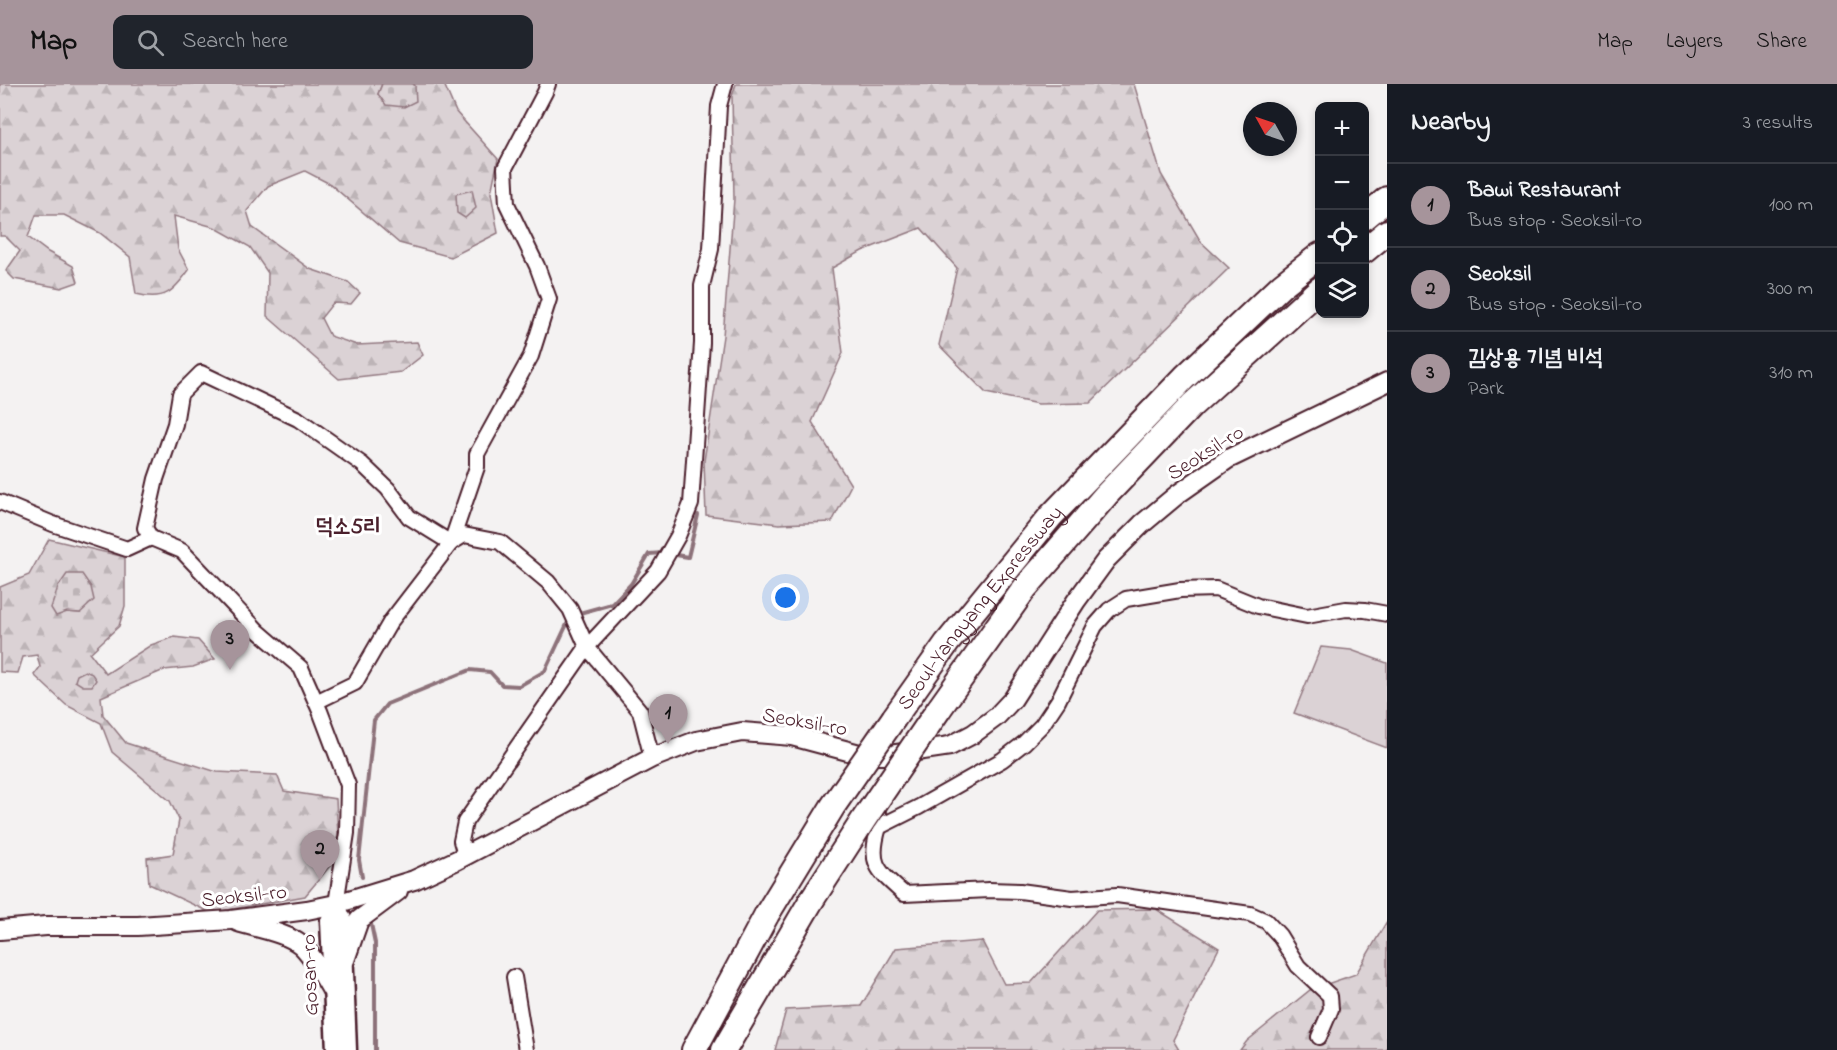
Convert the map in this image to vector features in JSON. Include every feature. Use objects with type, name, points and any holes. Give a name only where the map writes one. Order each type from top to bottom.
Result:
[{"type":"highway","points":[[1369,215],[1387,200]]},
{"type":"highway","points":[[1369,248],[1387,232]]},
{"type":"highway","name":"Seoul-Yangyang Expressway","points":[[694,1050],[767,914],[833,806],[946,643],[1051,516],[1185,377],[1282,285],[1315,259]]},
{"type":"highway","name":"Seoul-Yangyang Expressway","points":[[724,1050],[811,901],[864,819],[1024,588],[1106,495],[1192,405],[1315,294]]},
{"type":"main road","name":"Seoksil-ro","points":[[0,930],[46,926],[138,926],[231,920],[336,904],[414,880],[652,758],[696,741],[742,732],[792,736],[863,755],[890,755],[950,746],[973,734],[996,717],[1013,699],[1076,601],[1107,560],[1142,524],[1178,494],[1228,459],[1387,382]]},
{"type":"main road","points":[[345,960],[359,920],[414,880]]},
{"type":"main road","points":[[231,920],[283,935],[300,944],[317,964],[331,989]]},
{"type":"street","points":[[316,702],[355,683],[391,621],[451,543],[477,467],[477,454],[531,356],[549,299],[537,266],[507,204],[505,168],[548,84]]},
{"type":"street","points":[[465,855],[461,841],[465,822],[587,647],[658,572],[678,536],[691,504],[702,343],[702,286],[711,249],[719,106],[725,84]]},
{"type":"street","points":[[336,904],[347,833],[348,785],[301,668],[258,631],[182,551],[151,538],[145,528],[156,479],[175,424],[180,394],[201,374],[298,419],[362,464],[388,489],[409,517],[451,543]]},
{"type":"street","points":[[0,502],[53,524],[127,549],[151,538]]},
{"type":"street","points":[[451,543],[464,535],[500,542],[548,582],[570,609],[587,647],[640,711],[652,758]]},
{"type":"street","points":[[879,827],[992,766],[1024,743],[1042,724],[1058,701],[1095,626],[1109,610],[1126,599],[1180,590],[1216,589],[1258,606],[1307,615],[1346,609],[1387,614]]},
{"type":"street","points":[[890,755],[892,765],[877,796],[879,827],[874,844],[874,861],[880,872],[904,894],[989,890],[1020,891],[1072,898],[1117,895],[1250,914],[1266,921],[1279,935],[1298,966],[1330,996],[1331,1009],[1319,1037]]},
{"type":"street","name":"Gosan-ro","points":[[336,904],[343,919],[348,1050]]},
{"type":"street","name":"Gosan-ro","points":[[335,1050],[329,921],[336,904]]},
{"type":"street","points":[[514,977],[526,1050]]},
{"type":"green space","points":[[0,84],[382,84],[378,94],[415,86],[413,84],[444,84],[456,112],[498,159],[491,193],[498,233],[451,257],[399,243],[330,184],[305,171],[268,186],[247,211],[252,227],[310,269],[348,282],[360,293],[351,304],[333,303],[321,318],[330,336],[357,345],[417,342],[423,355],[401,372],[339,379],[267,316],[268,273],[250,247],[214,227],[174,216],[178,249],[189,270],[167,293],[146,296],[136,294],[130,257],[100,233],[64,215],[36,215],[28,237],[73,266],[78,282],[61,288],[14,279],[6,271],[20,251],[5,236],[0,236]]},
{"type":"green space","points":[[382,84],[413,84],[416,101],[404,107],[386,105],[378,94]]},
{"type":"green space","points":[[736,84],[1134,84],[1161,174],[1201,242],[1229,268],[1090,403],[1038,404],[986,393],[939,345],[957,268],[921,228],[862,251],[832,268],[843,353],[812,422],[851,485],[832,522],[779,524],[706,515],[704,461],[723,336],[734,199],[732,96]]},
{"type":"green space","points":[[472,190],[476,208],[465,218],[457,213],[456,194]]},
{"type":"green space","points":[[49,539],[125,557],[125,606],[119,626],[90,653],[106,674],[151,645],[174,637],[198,640],[215,659],[193,667],[164,670],[101,697],[103,715],[126,743],[217,772],[277,775],[284,791],[336,799],[338,836],[331,865],[305,896],[211,913],[149,884],[147,858],[173,854],[179,820],[170,801],[112,752],[101,723],[66,705],[34,675],[40,667],[37,655],[23,657],[18,673],[0,672],[0,587],[29,575]],"holes":[[[58,587],[80,613],[67,612]]]},
{"type":"green space","points":[[67,574],[82,574],[91,587],[94,600],[80,613],[67,612],[56,616],[51,608],[58,587]]},
{"type":"green space","points":[[1321,647],[1351,650],[1387,663],[1387,748],[1294,713]]},
{"type":"green space","points":[[85,671],[92,674],[96,680],[92,686],[83,686],[75,681],[77,675]]},
{"type":"green space","points":[[1156,909],[1219,948],[1173,1040],[1179,1050],[775,1050],[786,1010],[861,1006],[896,948],[982,941],[1004,984],[1031,983],[1097,910]]},
{"type":"green space","points":[[1387,921],[1387,1050],[1240,1050],[1247,1041],[1310,990],[1356,974]]},
{"type":"waterway","points":[[676,555],[688,557],[698,515]]},
{"type":"waterway","points":[[576,614],[612,604],[631,584],[649,554],[663,553]]},
{"type":"waterway","points":[[362,877],[359,860],[374,720],[387,704],[470,670],[490,672],[502,685],[519,686],[545,671],[568,622]]},
{"type":"waterway","points":[[371,924],[375,943],[375,1050]]},
{"type":"place","name":"김상용 기념 비석","points":[[230,670]]},
{"type":"place","name":"Bawi Restaurant","points":[[668,744]]},
{"type":"place","name":"Seoksil","points":[[320,880]]},
{"type":"district","name":"덕소5리","points":[[348,525]]}]
